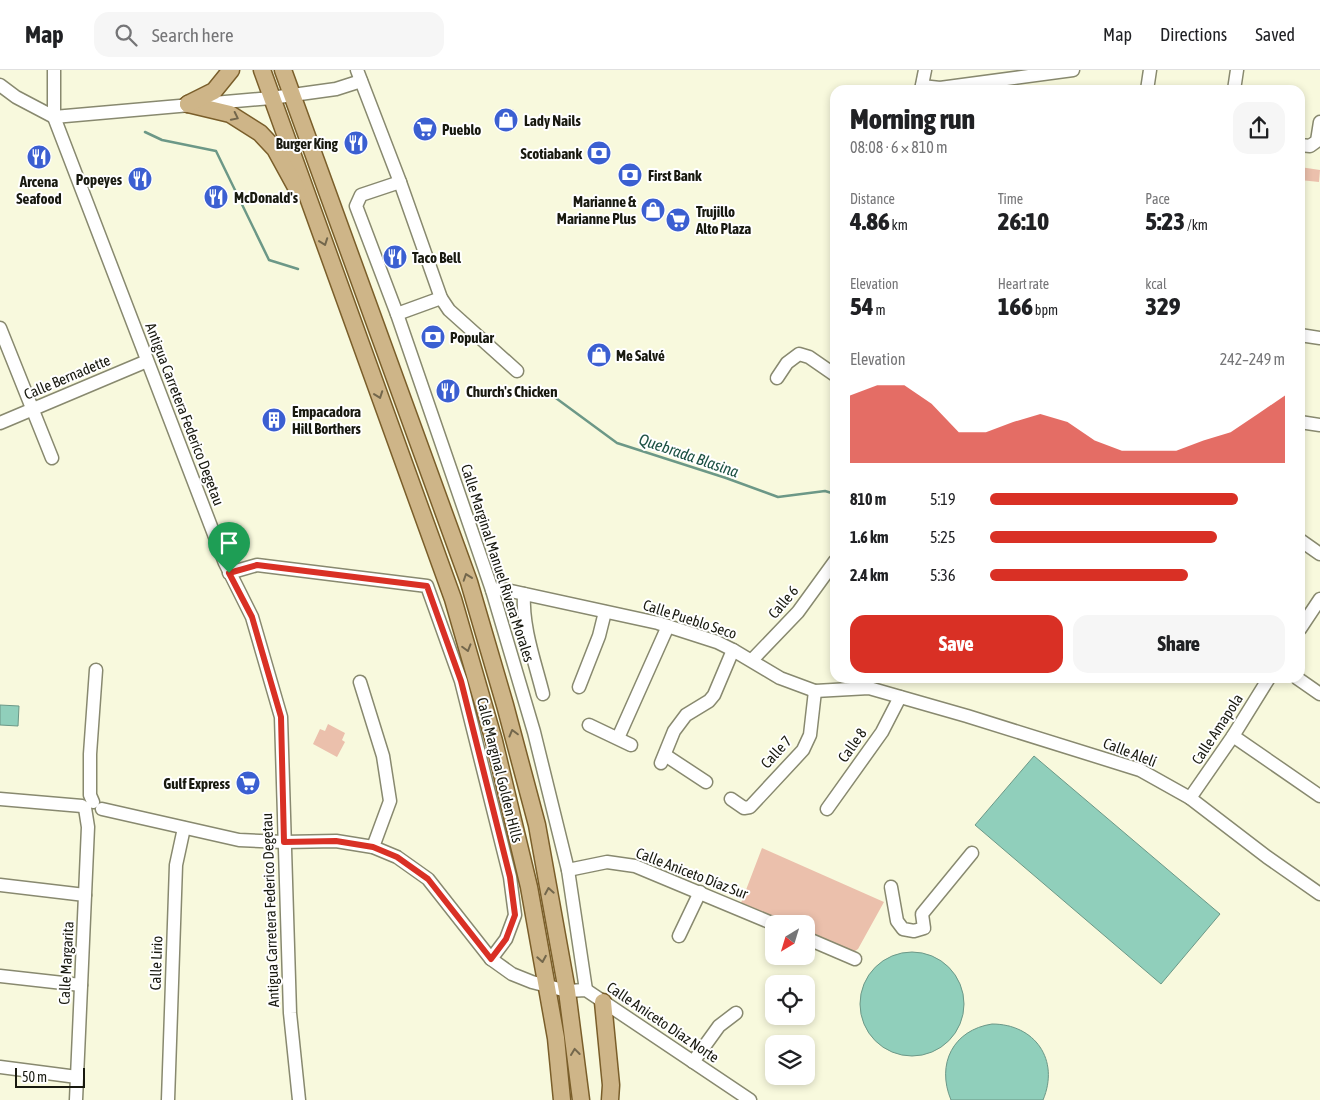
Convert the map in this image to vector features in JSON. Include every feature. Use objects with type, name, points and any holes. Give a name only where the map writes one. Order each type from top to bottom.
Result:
[{"type":"main road","points":[[188,104],[214,91],[231,70]]},
{"type":"main road","points":[[262,70],[453,600],[494,740],[529,887],[556,1038],[562,1100]]},
{"type":"main road","points":[[283,70],[469,582],[505,705],[537,825],[567,991],[581,1100]]},
{"type":"main road","points":[[188,104],[230,114],[260,133],[274,149],[317,221]]},
{"type":"main road","points":[[603,1002],[610,1076],[610,1100]]},
{"type":"street","name":"Antigua Carretera Federico Degetau","points":[[54,70],[54,117],[229,573],[252,617],[281,717],[290,1013],[299,1100]]},
{"type":"street","points":[[922,85],[925,70]]},
{"type":"street","points":[[962,85],[1073,70]]},
{"type":"street","points":[[1148,85],[1150,70]]},
{"type":"street","points":[[1235,85],[1237,70]]},
{"type":"street","points":[[0,85],[16,97],[54,117],[272,98],[336,89],[359,76],[400,182],[441,298],[449,310],[517,371]]},
{"type":"street","points":[[1305,146],[1310,146],[1317,141],[1320,122]]},
{"type":"street","name":"Calle Marginal Manuel Rivera Morales","points":[[400,182],[361,195],[356,206],[397,314],[492,590],[534,732],[568,870],[586,990]]},
{"type":"street","points":[[397,314],[441,298]]},
{"type":"street","points":[[0,328],[52,458]]},
{"type":"street","points":[[1305,336],[1320,338]]},
{"type":"street","points":[[777,378],[787,363],[799,354],[809,357],[830,372]]},
{"type":"street","name":"Calle Bernadette","points":[[0,423],[148,361]]},
{"type":"street","points":[[1305,423],[1320,425]]},
{"type":"street","points":[[1305,544],[1320,554]]},
{"type":"street","name":"Calle Marginal Golden Hills","points":[[229,573],[257,565],[427,586],[461,681],[510,877],[515,915],[506,939],[491,959]]},
{"type":"street","name":"Calle 6","points":[[752,660],[798,612],[830,568]]},
{"type":"street","name":"Calle Pueblo Seco","points":[[492,590],[502,589],[668,626],[716,642],[752,660],[780,678],[815,690],[869,688],[900,697]]},
{"type":"street","points":[[524,594],[531,649],[544,694]]},
{"type":"street","points":[[1305,622],[1320,599]]},
{"type":"street","points":[[579,687],[599,636],[605,612]]},
{"type":"street","points":[[618,738],[668,626]]},
{"type":"street","points":[[706,782],[663,759],[674,731],[686,715],[714,695],[733,650]]},
{"type":"street","points":[[92,806],[90,795],[90,754],[96,670]]},
{"type":"street","points":[[360,682],[383,756],[390,801],[373,847]]},
{"type":"street","name":"Calle Amapola","points":[[1190,798],[1233,736],[1266,683]]},
{"type":"street","points":[[1304,683],[1320,694]]},
{"type":"street","name":"Calle 7","points":[[730,799],[744,808],[750,807],[803,750],[810,735],[815,690]]},
{"type":"street","name":"Calle Alelí","points":[[900,697],[1140,770],[1190,798],[1267,857],[1320,894]]},
{"type":"street","name":"Calle 8","points":[[827,809],[882,732],[900,697]]},
{"type":"street","points":[[589,725],[631,745]]},
{"type":"street","points":[[1233,736],[1320,796]]},
{"type":"street","points":[[0,799],[66,805],[76,796],[92,806]]},
{"type":"street","name":"Calle Aniceto Díaz Norte","points":[[92,806],[240,840],[284,842],[336,841],[373,847],[397,857],[428,879],[491,959],[512,974],[532,982],[567,991],[586,990],[750,1100]]},
{"type":"street","name":"Calle Margarita","points":[[76,1100],[88,826],[92,806]]},
{"type":"street","name":"Calle Lirio","points":[[168,1100],[176,865],[184,828]]},
{"type":"street","points":[[891,887],[897,921],[903,930],[914,932],[924,928],[922,914],[972,853]]},
{"type":"street","name":"Calle Aniceto Díaz Sur","points":[[568,870],[606,862],[634,866],[765,920]]},
{"type":"street","points":[[0,885],[85,895]]},
{"type":"street","points":[[679,936],[700,892]]},
{"type":"street","points":[[815,942],[855,959]]},
{"type":"street","points":[[0,976],[81,985]]},
{"type":"street","points":[[693,1062],[719,1026],[736,1013]]},
{"type":"street","points":[[0,1067],[77,1077]]},
{"type":"shaded area","points":[[1305,168],[1320,170],[1319,182],[1305,181]]},
{"type":"shaded area","points":[[328,724],[345,733],[342,740],[345,742],[337,757],[313,744],[320,729],[325,731]]},
{"type":"shaded area","points":[[762,848],[884,902],[858,949],[855,951],[815,935],[815,915],[768,915],[741,903]]},
{"type":"water","points":[[0,705],[19,706],[18,726],[0,725]]},
{"type":"water","points":[[1034,756],[1220,914],[1161,984],[975,825]]},
{"type":"water","points":[[912,952],[932,956],[949,967],[960,984],[964,1004],[960,1024],[949,1041],[932,1052],[912,1056],[892,1052],[875,1041],[864,1024],[860,1004],[864,984],[875,967],[892,956]]},
{"type":"water","points":[[992,1024],[1020,1030],[1032,1038],[1040,1047],[1046,1058],[1048,1071],[1043,1100],[951,1100],[946,1074],[947,1062],[951,1051],[967,1033]]},
{"type":"waterway","name":"Quebrada Blasina","points":[[145,132],[162,140],[216,151],[269,260],[298,269]]},
{"type":"waterway","name":"Quebrada Blasina","points":[[549,393],[617,443],[778,497],[825,491],[830,492]]},
{"type":"place","name":"Lady Nails","points":[[506,120]]},
{"type":"place","name":"Pueblo","points":[[425,129]]},
{"type":"place","name":"Burger King","points":[[356,143]]},
{"type":"place","name":"Scotiabank","points":[[599,153]]},
{"type":"place","name":"Arcena Seafood","points":[[39,157]]},
{"type":"place","name":"First Bank","points":[[630,175]]},
{"type":"place","name":"Popeyes","points":[[140,179]]},
{"type":"place","name":"McDonald's","points":[[216,197]]},
{"type":"place","name":"Marianne & Marianne Plus","points":[[653,210]]},
{"type":"place","name":"Trujillo Alto Plaza","points":[[678,220]]},
{"type":"place","name":"Taco Bell","points":[[395,257]]},
{"type":"place","name":"Popular","points":[[433,337]]},
{"type":"place","name":"Me Salvé","points":[[599,355]]},
{"type":"place","name":"Church's Chicken","points":[[448,391]]},
{"type":"place","name":"Empacadora Hill Borthers","points":[[274,420]]},
{"type":"place","name":"Gulf Express","points":[[248,783]]},
{"type":"route","points":[[257,565],[427,586],[461,681],[510,877],[515,915],[506,939],[491,959],[428,879],[397,857],[373,847],[336,841],[284,842],[281,717],[252,617],[229,573],[257,565]]}]
